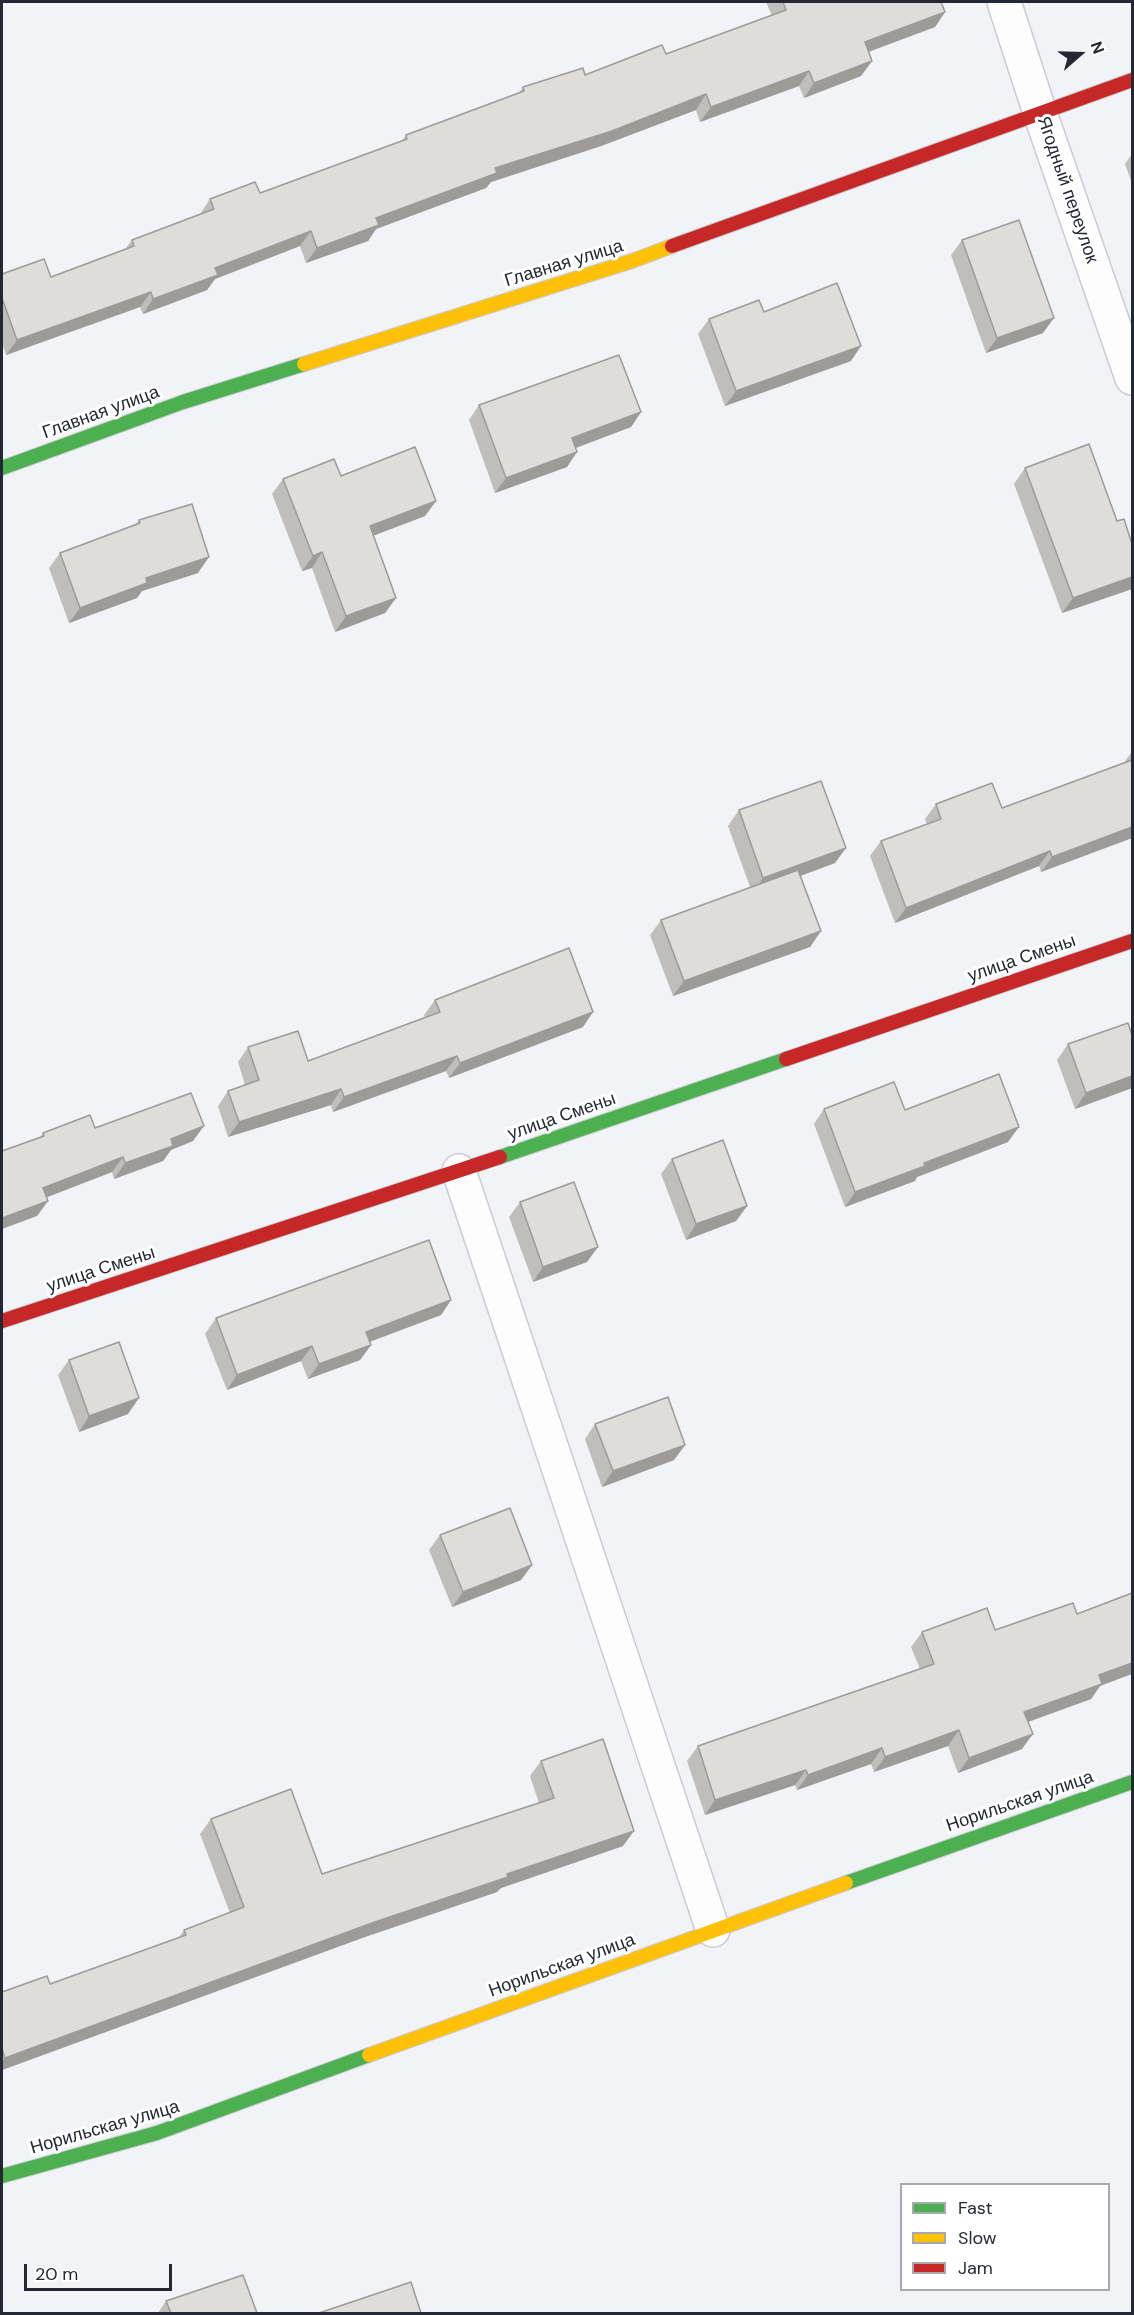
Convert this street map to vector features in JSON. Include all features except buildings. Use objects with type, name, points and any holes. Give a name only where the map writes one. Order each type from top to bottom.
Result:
[{"type":"street","name":"Ягодный переулок","points":[[1004,2],[1132,378]]},
{"type":"street","name":"Главная улица","points":[[2,468],[183,402],[632,261],[1132,80]]},
{"type":"street","name":"улица Смены","points":[[2,1321],[459,1171],[1132,941]]},
{"type":"street","points":[[459,1171],[713,1930]]},
{"type":"street","name":"Норильская улица","points":[[2,2176],[157,2133],[713,1930],[1132,1782]]},
{"type":"traffic: fast","points":[[2,468],[183,402],[304,364]]},
{"type":"traffic: fast","points":[[500,1157],[786,1059]]},
{"type":"traffic: fast","points":[[846,1883],[1132,1782]]},
{"type":"traffic: fast","points":[[2,2176],[157,2133],[369,2055]]},
{"type":"traffic: slow","points":[[304,364],[632,261],[672,246]]},
{"type":"traffic: slow","points":[[369,2055],[846,1883]]},
{"type":"traffic: jam","points":[[672,246],[1132,80]]},
{"type":"traffic: jam","points":[[786,1059],[1132,941]]},
{"type":"traffic: jam","points":[[2,1321],[500,1157]]}]
